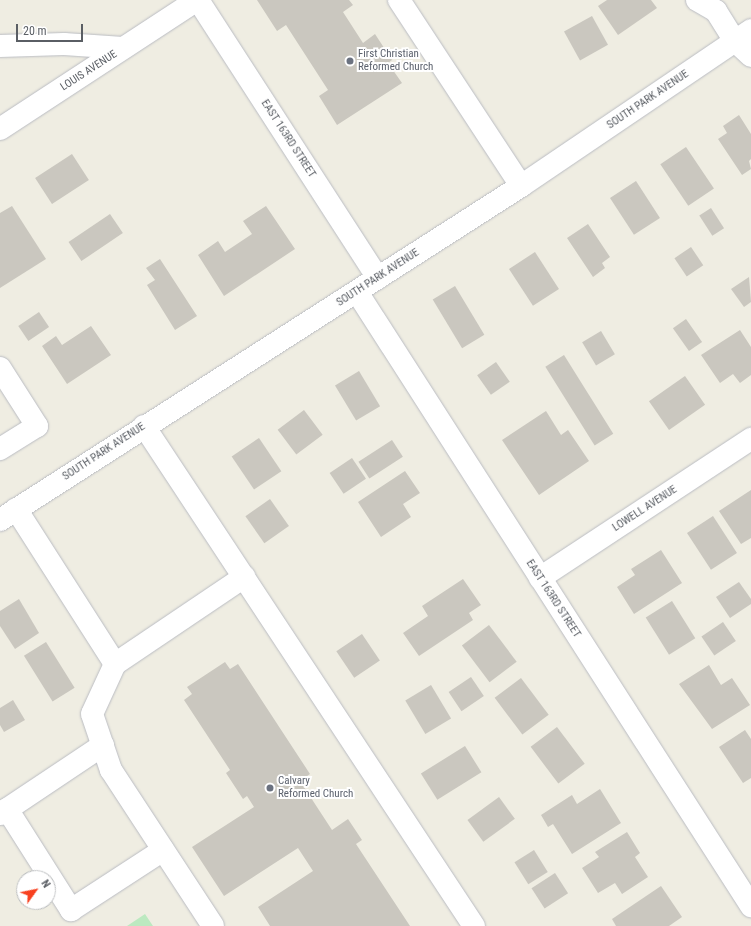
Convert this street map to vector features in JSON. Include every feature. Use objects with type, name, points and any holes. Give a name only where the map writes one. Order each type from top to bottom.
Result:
[{"type":"street","name":"LOUIS AVENUE","points":[[0,129],[197,0]]},
{"type":"street","name":"EAST 163RD STREET","points":[[197,0],[378,278]]},
{"type":"street","points":[[399,0],[521,186]]},
{"type":"street","points":[[697,0],[716,6],[743,36],[751,56]]},
{"type":"street","name":"SOUTH PARK AVENUE","points":[[8,515],[144,426],[357,292],[521,186],[743,36]]},
{"type":"street","points":[[0,46],[64,44],[123,48]]},
{"type":"street","name":"EAST 163RD STREET","points":[[357,292],[751,906]]},
{"type":"street","points":[[0,368],[37,426],[0,449]]},
{"type":"street","points":[[144,426],[474,926]]},
{"type":"street","name":"LOWELL AVENUE","points":[[540,578],[751,439]]},
{"type":"street","points":[[8,515],[115,664]]},
{"type":"street","points":[[213,926],[111,770],[92,714],[115,664],[244,577]]},
{"type":"street","points":[[103,745],[3,811],[71,910],[164,850]]},
{"type":"green space","points":[[145,914],[153,926],[127,926]]},
{"type":"building","name":"First Christian Reformed Church","points":[[257,0],[349,0],[353,5],[343,12],[363,43],[375,34],[392,60],[388,63],[402,83],[337,125],[319,96],[328,90],[286,25],[277,31]]},
{"type":"building","points":[[607,0],[651,0],[657,8],[618,35],[598,6]]},
{"type":"building","points":[[592,16],[608,45],[580,60],[564,32]]},
{"type":"building","points":[[739,115],[751,134],[751,159],[749,161],[751,169],[742,175],[718,139],[727,133],[723,126]]},
{"type":"building","points":[[686,147],[714,188],[688,206],[660,164]]},
{"type":"building","points":[[72,154],[89,180],[52,204],[35,178]]},
{"type":"building","points":[[636,181],[660,218],[634,235],[610,198]]},
{"type":"building","points":[[12,206],[46,259],[0,288],[0,213]]},
{"type":"building","points":[[266,206],[295,249],[224,296],[198,255],[218,241],[225,252],[252,234],[243,221]]},
{"type":"building","points":[[711,208],[724,228],[712,236],[699,216]]},
{"type":"building","points":[[110,214],[123,233],[81,261],[69,242]]},
{"type":"building","points":[[588,224],[610,257],[602,263],[605,268],[593,277],[567,238]]},
{"type":"building","points":[[691,247],[703,265],[687,276],[674,258]]},
{"type":"building","points":[[535,252],[559,289],[533,306],[509,269]]},
{"type":"building","points":[[160,259],[197,316],[175,330],[147,285],[155,280],[146,268]]},
{"type":"building","points":[[749,277],[751,302],[744,307],[731,289]]},
{"type":"building","points":[[455,286],[484,335],[462,348],[433,299]]},
{"type":"building","points":[[39,312],[49,327],[28,341],[18,326]]},
{"type":"building","points":[[686,319],[702,342],[689,351],[673,328]]},
{"type":"building","points":[[91,326],[111,355],[67,384],[42,346],[56,336],[62,345]]},
{"type":"building","points":[[740,330],[751,347],[751,375],[740,383],[733,374],[720,383],[701,355]]},
{"type":"building","points":[[601,331],[615,354],[596,365],[582,342]]},
{"type":"building","points":[[564,355],[613,434],[595,446],[545,367]]},
{"type":"building","points":[[496,362],[510,382],[491,395],[477,375]]},
{"type":"building","points":[[359,371],[380,406],[356,421],[335,385]]},
{"type":"building","points":[[685,376],[705,405],[669,430],[649,401]]},
{"type":"building","points":[[304,410],[323,435],[296,455],[278,430]]},
{"type":"building","points":[[546,411],[561,435],[568,430],[589,461],[539,495],[502,440]]},
{"type":"building","points":[[259,438],[281,471],[254,490],[232,456]]},
{"type":"building","points":[[392,440],[403,457],[369,479],[358,462]]},
{"type":"building","points":[[352,458],[366,479],[344,494],[330,473]]},
{"type":"building","points":[[405,471],[420,493],[403,504],[411,517],[381,537],[358,502]]},
{"type":"building","points":[[751,490],[751,538],[741,544],[719,511]]},
{"type":"building","points":[[270,499],[289,526],[264,543],[245,516]]},
{"type":"building","points":[[713,516],[737,553],[711,570],[687,533]]},
{"type":"building","points":[[661,550],[682,583],[634,614],[617,587],[635,575],[631,569]]},
{"type":"building","points":[[463,579],[481,605],[469,613],[473,620],[419,656],[403,633],[428,616],[422,606]]},
{"type":"building","points":[[739,582],[751,599],[751,604],[730,618],[716,597]]},
{"type":"building","points":[[19,599],[39,633],[15,649],[0,626],[0,611]]},
{"type":"building","points":[[672,601],[695,638],[669,655],[646,617]]},
{"type":"building","points":[[723,622],[736,641],[714,656],[701,637]]},
{"type":"building","points":[[489,625],[517,662],[490,682],[462,645]]},
{"type":"building","points":[[362,634],[380,661],[354,678],[336,651]]},
{"type":"building","points":[[46,642],[75,688],[53,702],[24,656]]},
{"type":"building","name":"Calvary Reformed Church","points":[[225,662],[230,669],[238,664],[310,774],[300,781],[332,830],[348,819],[362,840],[356,844],[410,926],[270,926],[258,907],[313,871],[298,848],[224,896],[192,847],[254,807],[247,796],[243,799],[226,773],[230,770],[184,700],[192,694],[187,687]]},
{"type":"building","points":[[709,665],[721,685],[732,678],[750,705],[712,729],[679,684]]},
{"type":"building","points":[[471,677],[484,696],[461,711],[449,692]]},
{"type":"building","points":[[521,678],[549,715],[522,735],[495,698]]},
{"type":"building","points":[[431,685],[451,718],[425,734],[405,700]]},
{"type":"building","points":[[13,700],[25,720],[4,732],[0,725],[0,708]]},
{"type":"building","points":[[557,727],[585,764],[558,784],[531,747]]},
{"type":"building","points":[[745,730],[751,739],[751,778],[743,783],[719,747]]},
{"type":"building","points":[[465,746],[481,772],[437,800],[421,774]]},
{"type":"building","points":[[600,789],[621,823],[572,854],[553,824],[548,827],[541,815],[572,795],[577,804]]},
{"type":"building","points":[[499,797],[515,819],[483,842],[467,820]]},
{"type":"building","points":[[627,832],[640,853],[635,857],[648,877],[622,894],[615,883],[598,893],[582,868],[599,857],[595,852]]},
{"type":"building","points":[[534,850],[548,872],[528,884],[514,862]]},
{"type":"building","points":[[555,873],[568,893],[545,908],[532,888]]},
{"type":"building","points":[[661,886],[682,917],[669,926],[616,926],[612,919]]},
{"type":"place","name":"First Christian Reformed Church","points":[[350,61]]},
{"type":"place","name":"Calvary Reformed Church","points":[[270,788]]}]
